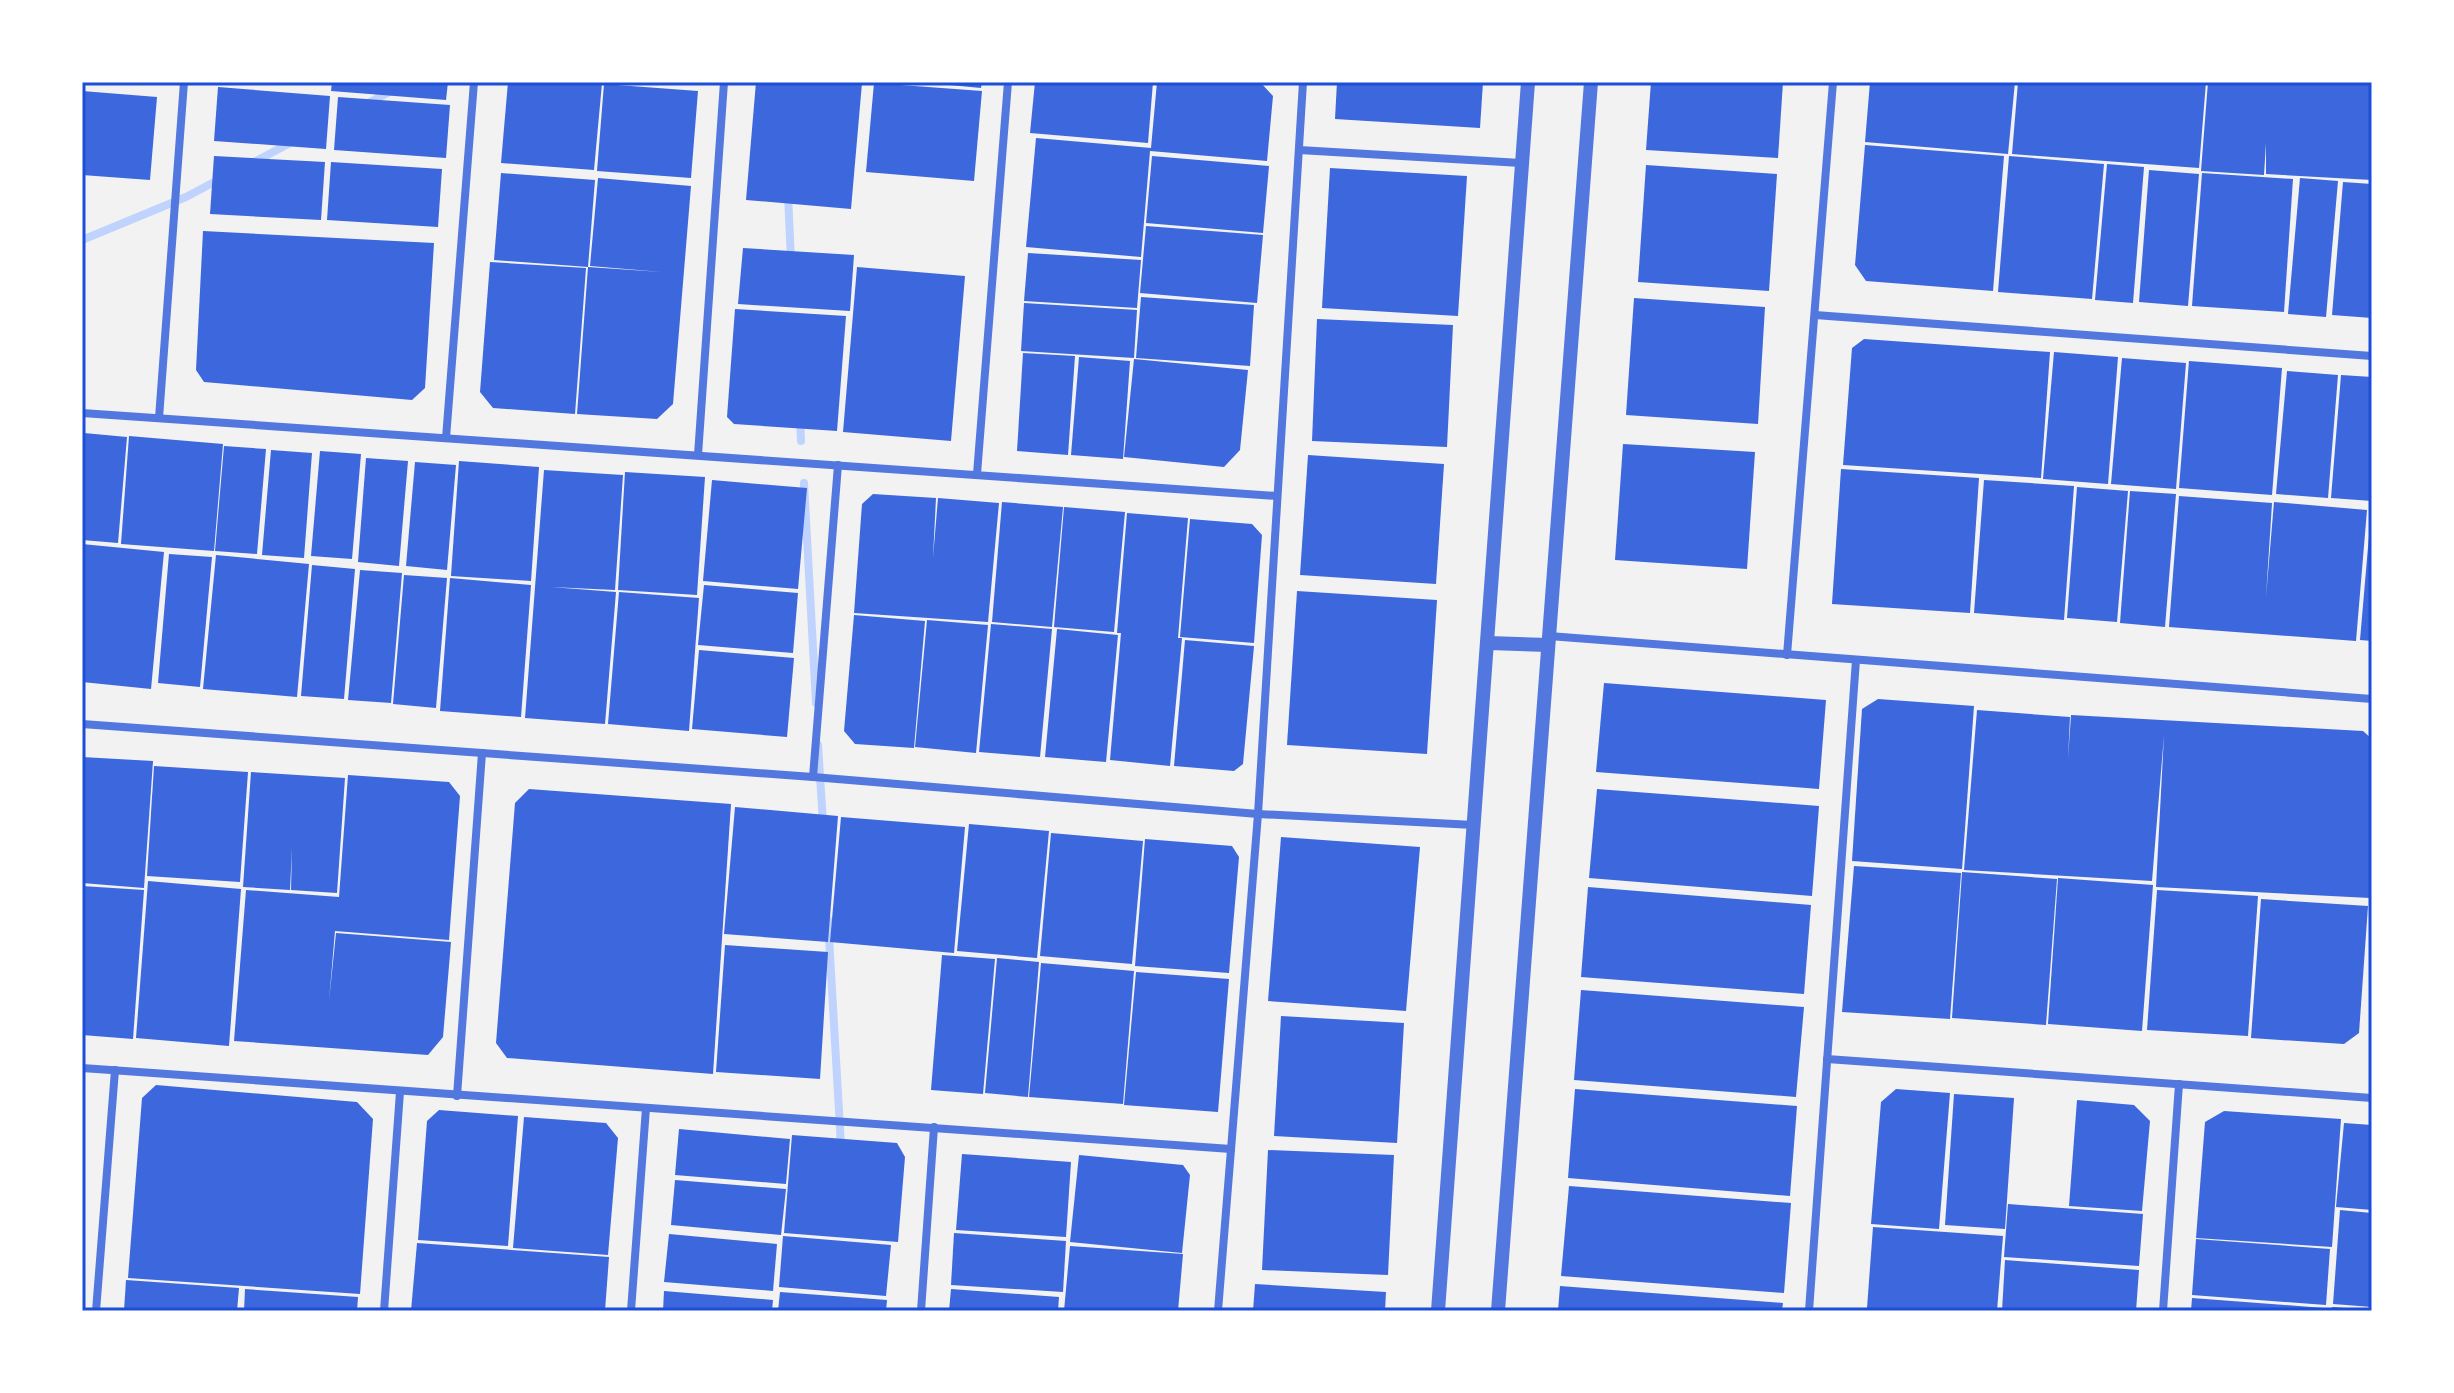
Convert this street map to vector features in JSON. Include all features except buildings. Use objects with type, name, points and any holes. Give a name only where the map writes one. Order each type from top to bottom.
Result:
[{"type":"street","points":[[159,418],[184,82]]},
{"type":"street","points":[[446,438],[474,82]]},
{"type":"street","points":[[698,455],[724,82]]},
{"type":"street","points":[[977,474],[1008,82]]},
{"type":"street","points":[[1218,1311],[1258,814],[1303,82]]},
{"type":"street","points":[[1438,1311],[1528,82]]},
{"type":"street","points":[[1498,1311],[1591,82]]},
{"type":"street","points":[[1787,655],[1833,82]]},
{"type":"street","points":[[1299,150],[1521,163]]},
{"type":"street","points":[[1815,315],[2372,356]]},
{"type":"street","points":[[82,413],[1277,496]]},
{"type":"street","points":[[813,777],[838,465]]},
{"type":"street","points":[[1489,643],[1549,641],[1787,655],[2372,699]]},
{"type":"street","points":[[1809,1311],[1856,660]]},
{"type":"street","points":[[82,724],[813,777],[1258,814],[1474,825]]},
{"type":"street","points":[[457,1096],[482,753]]},
{"type":"street","points":[[1827,1059],[2372,1097]]},
{"type":"street","points":[[82,1068],[1231,1149]]},
{"type":"street","points":[[96,1311],[115,1070]]},
{"type":"street","points":[[2163,1311],[2179,1084]]},
{"type":"street","points":[[384,1311],[400,1092]]},
{"type":"street","points":[[631,1311],[646,1108]]},
{"type":"street","points":[[921,1311],[934,1127]]},
{"type":"waterway","points":[[368,103],[409,82]]},
{"type":"waterway","points":[[250,164],[292,142]]},
{"type":"waterway","points":[[82,240],[186,197],[220,179]]},
{"type":"waterway","points":[[788,194],[791,261]]},
{"type":"waterway","points":[[800,418],[801,441]]},
{"type":"waterway","points":[[804,483],[816,703]]},
{"type":"waterway","points":[[818,745],[823,823]]},
{"type":"waterway","points":[[828,920],[841,1146]]}]
